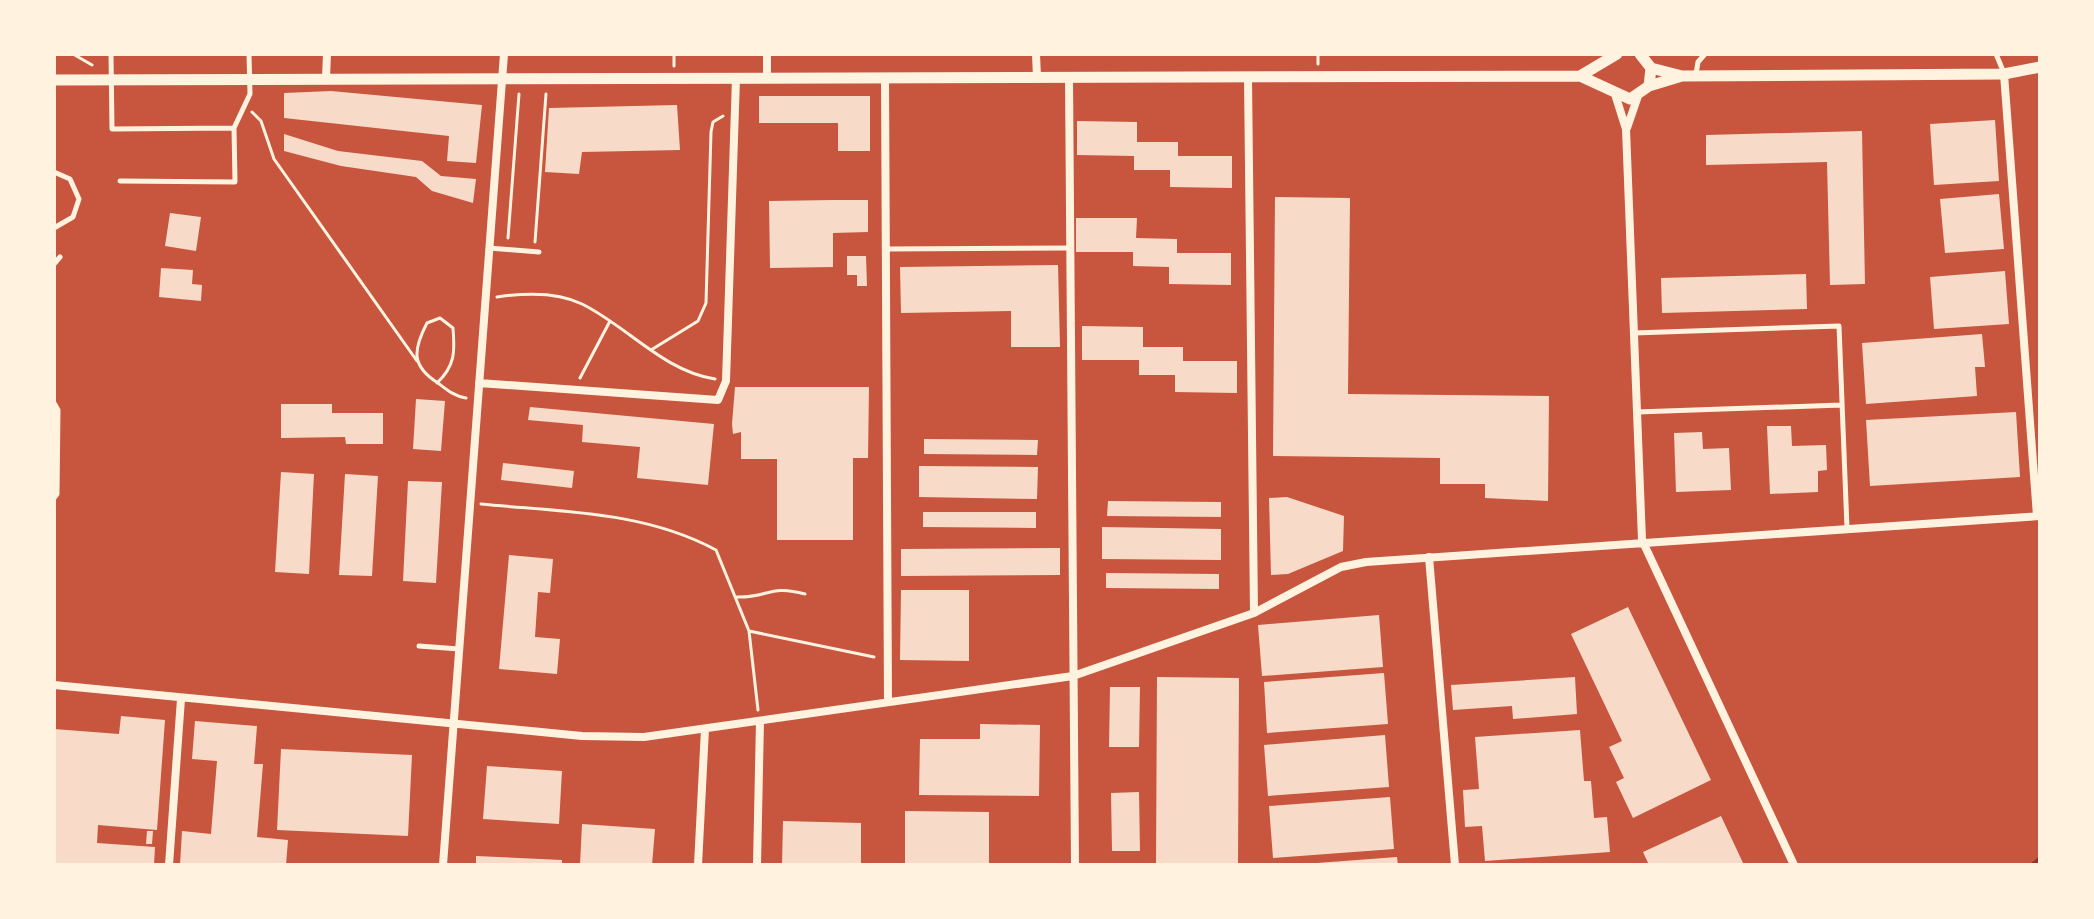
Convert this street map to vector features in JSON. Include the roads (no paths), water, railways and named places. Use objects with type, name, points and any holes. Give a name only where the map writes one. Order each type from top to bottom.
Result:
[{"type":"street","points":[[326,78],[327,54]]},
{"type":"street","points":[[443,865],[504,54]]},
{"type":"street","points":[[767,54],[767,78]]},
{"type":"street","points":[[1036,54],[1037,77]]},
{"type":"street","points":[[1641,54],[1651,68],[1682,76],[2004,74],[2040,67]]},
{"type":"street","points":[[1580,76],[1614,56]]},
{"type":"street","points":[[1614,56],[1605,78],[1614,93],[1626,129],[1642,540],[1794,865]]},
{"type":"street","points":[[1649,86],[1651,68]]},
{"type":"street","points":[[54,685],[582,736],[644,737],[1073,676],[1254,613],[1341,567],[1642,540],[2039,516],[2004,74]]},
{"type":"street","points":[[54,77],[1580,76],[1630,99],[1649,86],[1682,76]]},
{"type":"street","points":[[885,77],[888,702]]},
{"type":"street","points":[[1069,77],[1075,865]]},
{"type":"street","points":[[1248,77],[1254,613]]},
{"type":"street","points":[[479,383],[718,400],[726,381],[736,78]]},
{"type":"street","points":[[1626,129],[1638,96]]},
{"type":"street","points":[[1429,557],[1455,865]]},
{"type":"street","points":[[169,865],[181,699]]},
{"type":"street","points":[[757,865],[760,721]]},
{"type":"street","points":[[698,865],[705,729]]},
{"type":"lane","points":[[111,54],[112,129],[234,128]]},
{"type":"lane","points":[[120,181],[235,182],[234,128],[250,94],[249,54]]},
{"type":"lane","points":[[1696,76],[1698,62],[1705,54]]},
{"type":"lane","points":[[1996,54],[2004,74]]},
{"type":"lane","points":[[54,172],[70,179],[79,199],[73,217],[54,228]]},
{"type":"lane","points":[[489,248],[537,252]]},
{"type":"lane","points":[[886,249],[1071,248]]},
{"type":"lane","points":[[54,264],[60,257]]},
{"type":"lane","points":[[1634,333],[1839,326],[1847,528]]},
{"type":"lane","points":[[54,403],[58,424],[57,494],[54,498]]},
{"type":"lane","points":[[1637,412],[1842,405]]},
{"type":"lane","points":[[419,646],[459,649]]},
{"type":"waterway","points":[[2033,865],[2040,859]]}]
